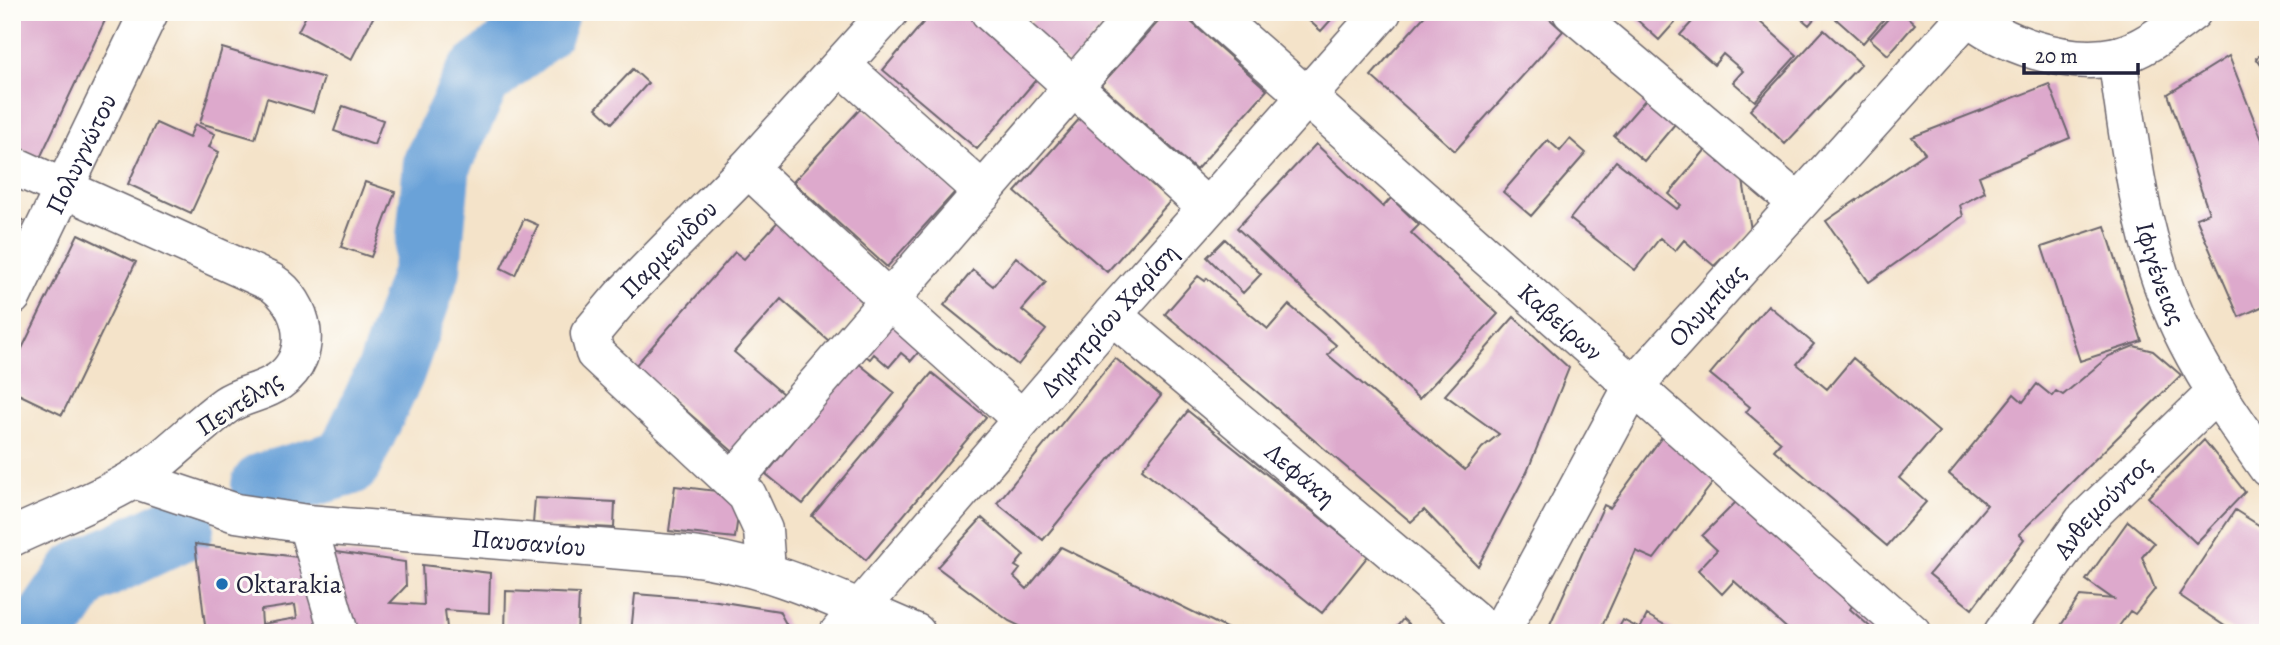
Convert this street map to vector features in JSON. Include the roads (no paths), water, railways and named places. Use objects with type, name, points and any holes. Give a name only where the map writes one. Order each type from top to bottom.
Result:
[{"type":"street","name":"Πολυγνώτου","points":[[12,296],[149,12]]},
{"type":"street","name":"Παρμενίδου","points":[[766,570],[760,519],[747,495],[595,353],[590,339],[601,318],[748,168],[889,12]]},
{"type":"street","points":[[990,12],[1206,208]]},
{"type":"street","points":[[733,481],[1138,12]]},
{"type":"street","name":"Καβείρων","points":[[1211,12],[1632,388],[1912,633]]},
{"type":"street","name":"Δημητρίου Χαρίση","points":[[850,621],[1112,315],[1382,12]]},
{"type":"street","points":[[1572,12],[1798,203]]},
{"type":"street","points":[[1965,14],[2015,42],[2042,52],[2086,57],[2117,56],[2148,42],[2192,12]]},
{"type":"street","name":"Ολυμπίας","points":[[1500,633],[1632,388],[1965,14]]},
{"type":"street","name":"Ιφιγένειας","points":[[2117,56],[2131,159],[2147,235],[2174,312],[2217,392],[2268,468]]},
{"type":"street","points":[[842,66],[983,192]]},
{"type":"street","name":"Πεντέλης","points":[[12,165],[271,282],[288,296],[299,314],[302,335],[300,352],[284,378],[229,403],[134,479],[12,537]]},
{"type":"street","points":[[748,168],[1022,419]]},
{"type":"street","name":"Λεφάκη","points":[[1112,315],[1489,633]]},
{"type":"street","name":"Ανθεμούντος","points":[[2003,633],[2049,566],[2091,513],[2217,392]]},
{"type":"street","name":"Παυσανίου","points":[[134,479],[236,513],[307,524],[719,558],[766,570],[850,621],[916,633]]},
{"type":"street","points":[[307,524],[339,633]]},
{"type":"waterway","points":[[265,486],[348,462],[391,371],[427,269],[437,163],[478,78],[540,28],[545,12]]},
{"type":"waterway","points":[[41,633],[81,575],[180,528]]},
{"type":"place","name":"Oktarakia","points":[[222,584]]}]
